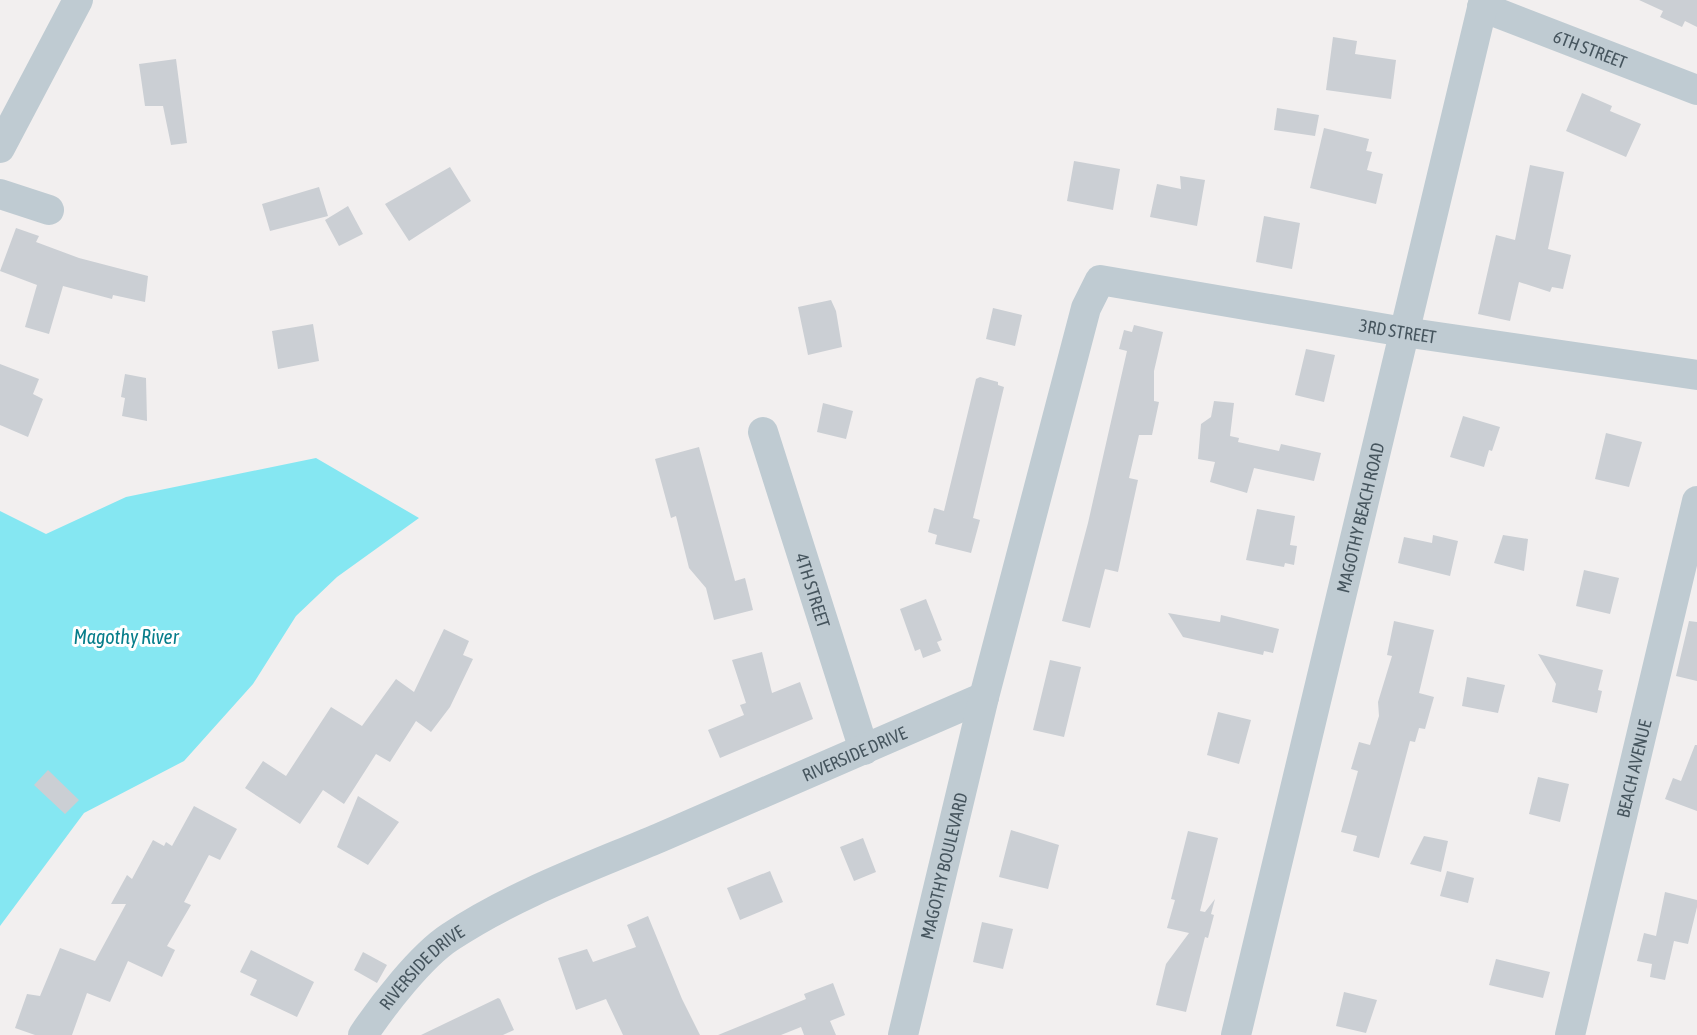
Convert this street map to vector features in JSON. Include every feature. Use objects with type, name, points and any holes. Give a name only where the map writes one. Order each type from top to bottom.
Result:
[{"type":"street","points":[[0,148],[78,0]]},
{"type":"street","name":"6TH STREET","points":[[1483,3],[1697,90]]},
{"type":"street","name":"MAGOTHY BEACH ROAD","points":[[1236,1035],[1483,3]]},
{"type":"street","points":[[0,194],[49,210]]},
{"type":"street","name":"3RD STREET","points":[[984,696],[1086,308],[1100,280],[1404,332],[1697,375]]},
{"type":"street","name":"4TH STREET","points":[[763,432],[864,750]]},
{"type":"street","name":"BEACH AVENUE","points":[[1570,1035],[1697,501]]},
{"type":"street","name":"RIVERSIDE DRIVE","points":[[363,1035],[381,1009],[449,938],[557,879],[864,750],[984,696]]},
{"type":"street","name":"MAGOTHY BOULEVARD","points":[[903,1035],[984,696]]},
{"type":"water","name":"Magothy River","points":[[316,458],[419,518],[337,577],[296,616],[253,684],[184,761],[84,813],[0,926],[0,511],[46,534],[126,497]]},
{"type":"building","points":[[1639,0],[1697,0],[1697,27],[1685,21],[1682,27],[1660,17],[1663,11]]},
{"type":"building","points":[[1333,37],[1357,41],[1355,54],[1396,60],[1391,99],[1326,90]]},
{"type":"building","points":[[176,59],[187,143],[171,145],[163,106],[145,106],[139,64]]},
{"type":"building","points":[[1582,93],[1612,106],[1610,111],[1641,124],[1626,157],[1566,131]]},
{"type":"building","points":[[1277,108],[1319,115],[1315,136],[1274,130]]},
{"type":"building","points":[[1324,128],[1369,139],[1366,151],[1372,152],[1367,170],[1383,174],[1376,204],[1310,188]]},
{"type":"building","points":[[1074,161],[1120,169],[1113,210],[1067,201]]},
{"type":"building","points":[[1530,165],[1564,172],[1548,249],[1571,255],[1563,289],[1552,287],[1550,292],[1519,282],[1510,321],[1478,314],[1496,235],[1515,240]]},
{"type":"building","points":[[450,167],[471,201],[409,241],[385,204]]},
{"type":"building","points":[[1180,176],[1205,180],[1197,226],[1150,217],[1157,184],[1181,189]]},
{"type":"building","points":[[319,187],[328,216],[270,231],[262,204]]},
{"type":"building","points":[[348,206],[363,234],[339,246],[325,220]]},
{"type":"building","points":[[1264,216],[1300,223],[1292,269],[1256,262]]},
{"type":"building","points":[[16,228],[39,236],[36,242],[79,258],[148,276],[145,302],[113,295],[112,299],[63,286],[49,334],[25,327],[37,285],[0,271]]},
{"type":"building","points":[[831,300],[836,311],[842,347],[808,355],[798,307]]},
{"type":"building","points":[[993,308],[1022,315],[1015,346],[986,339]]},
{"type":"building","points":[[313,324],[319,361],[278,369],[272,331]]},
{"type":"building","points":[[1134,325],[1163,332],[1154,371],[1154,401],[1159,402],[1152,435],[1139,435],[1129,478],[1138,480],[1118,572],[1105,569],[1090,628],[1062,621],[1088,523],[1127,351],[1119,349],[1124,330],[1132,332]]},
{"type":"building","points":[[1306,349],[1335,355],[1324,402],[1295,395]]},
{"type":"building","points":[[0,364],[39,379],[33,394],[43,399],[28,437],[0,425]]},
{"type":"building","points":[[125,374],[146,378],[147,421],[122,416],[125,398],[121,397]]},
{"type":"building","points":[[980,377],[998,382],[998,385],[1004,387],[973,518],[980,520],[971,553],[935,544],[937,535],[928,532],[934,508],[944,511],[976,379]]},
{"type":"building","points":[[1214,401],[1234,403],[1230,436],[1239,438],[1238,442],[1279,451],[1281,444],[1321,453],[1314,481],[1254,468],[1247,493],[1210,482],[1215,462],[1198,459],[1201,424],[1211,417]]},
{"type":"building","points":[[823,403],[853,411],[846,439],[817,432]]},
{"type":"building","points":[[1463,416],[1500,427],[1484,467],[1450,457]]},
{"type":"building","points":[[1606,433],[1642,442],[1629,487],[1595,479]]},
{"type":"building","points":[[699,447],[735,581],[745,578],[753,610],[714,620],[706,588],[689,568],[676,516],[671,518],[655,459]]},
{"type":"building","points":[[1257,509],[1295,516],[1290,545],[1297,546],[1294,565],[1285,563],[1284,567],[1246,560]]},
{"type":"building","points":[[1433,535],[1458,541],[1450,576],[1398,563],[1404,537],[1432,543]]},
{"type":"building","points":[[1503,535],[1528,539],[1524,571],[1494,563]]},
{"type":"building","points":[[1584,570],[1619,578],[1610,614],[1576,606]]},
{"type":"building","points":[[926,599],[942,640],[937,642],[941,651],[923,658],[920,649],[915,651],[900,609]]},
{"type":"building","points":[[1168,613],[1220,622],[1221,615],[1279,629],[1273,653],[1264,651],[1263,655],[1183,637]]},
{"type":"building","points":[[1394,621],[1434,630],[1419,693],[1434,697],[1425,729],[1419,728],[1415,742],[1410,741],[1379,858],[1353,851],[1357,836],[1341,832],[1358,771],[1351,769],[1359,742],[1370,745],[1379,716],[1378,702],[1392,656],[1387,655]]},
{"type":"building","points":[[1689,621],[1697,622],[1697,681],[1676,676]]},
{"type":"building","points":[[444,629],[469,641],[463,655],[473,659],[450,707],[431,732],[416,721],[390,762],[376,754],[344,804],[323,790],[300,824],[245,788],[263,761],[286,776],[331,707],[362,726],[396,679],[414,692]]},
{"type":"building","points":[[762,652],[772,693],[800,682],[813,719],[720,758],[708,730],[744,715],[740,705],[746,703],[732,660]]},
{"type":"building","points":[[1538,654],[1603,670],[1598,690],[1602,691],[1597,713],[1552,702],[1556,684]]},
{"type":"building","points":[[1050,660],[1081,667],[1064,737],[1033,730]]},
{"type":"building","points":[[1467,677],[1505,685],[1498,713],[1462,706]]},
{"type":"building","points":[[1218,712],[1251,720],[1239,764],[1207,755]]},
{"type":"building","points":[[1695,745],[1697,745],[1697,811],[1665,799],[1673,778],[1681,781]]},
{"type":"building","points":[[48,770],[79,800],[65,814],[34,785]]},
{"type":"building","points":[[1538,777],[1569,784],[1560,822],[1529,814]]},
{"type":"building","points":[[358,796],[399,822],[368,865],[337,847]]},
{"type":"building","points":[[194,806],[237,829],[220,860],[209,855],[184,902],[191,905],[167,946],[175,950],[162,977],[128,961],[110,1002],[87,993],[72,1035],[35,1035],[15,1028],[27,994],[40,996],[60,948],[95,961],[126,904],[111,904],[127,875],[132,879],[153,840],[164,846],[166,842],[172,846]]},
{"type":"building","points":[[1011,830],[1059,845],[1048,889],[999,877]]},
{"type":"building","points":[[1188,831],[1218,838],[1200,911],[1205,912],[1215,899],[1211,914],[1214,915],[1208,938],[1205,937],[1186,1012],[1156,1005],[1166,964],[1189,933],[1167,928],[1175,900],[1171,899]]},
{"type":"building","points":[[1424,836],[1448,841],[1441,872],[1410,864]]},
{"type":"building","points":[[863,838],[876,872],[854,881],[840,847]]},
{"type":"building","points":[[770,871],[783,902],[740,920],[727,888]]},
{"type":"building","points":[[1447,871],[1474,878],[1468,903],[1440,896]]},
{"type":"building","points":[[1665,892],[1697,900],[1697,907],[1688,944],[1674,941],[1665,980],[1650,977],[1652,964],[1637,961],[1644,933],[1656,936]]},
{"type":"building","points":[[648,916],[682,999],[700,1035],[623,1035],[606,999],[576,1010],[558,958],[587,949],[593,962],[636,947],[627,925]]},
{"type":"building","points":[[982,922],[1013,929],[1003,969],[973,962]]},
{"type":"building","points":[[251,950],[314,982],[297,1017],[250,995],[257,980],[240,972]]},
{"type":"building","points":[[363,952],[387,965],[377,983],[354,970]]},
{"type":"building","points":[[1496,959],[1550,972],[1543,998],[1489,985]]},
{"type":"building","points":[[833,983],[845,1015],[830,1021],[836,1035],[804,1035],[801,1027],[781,1035],[718,1035],[806,999],[804,994]]},
{"type":"building","points":[[1344,992],[1377,1000],[1366,1033],[1336,1026]]},
{"type":"building","points":[[498,998],[514,1030],[503,1035],[421,1035]]}]
